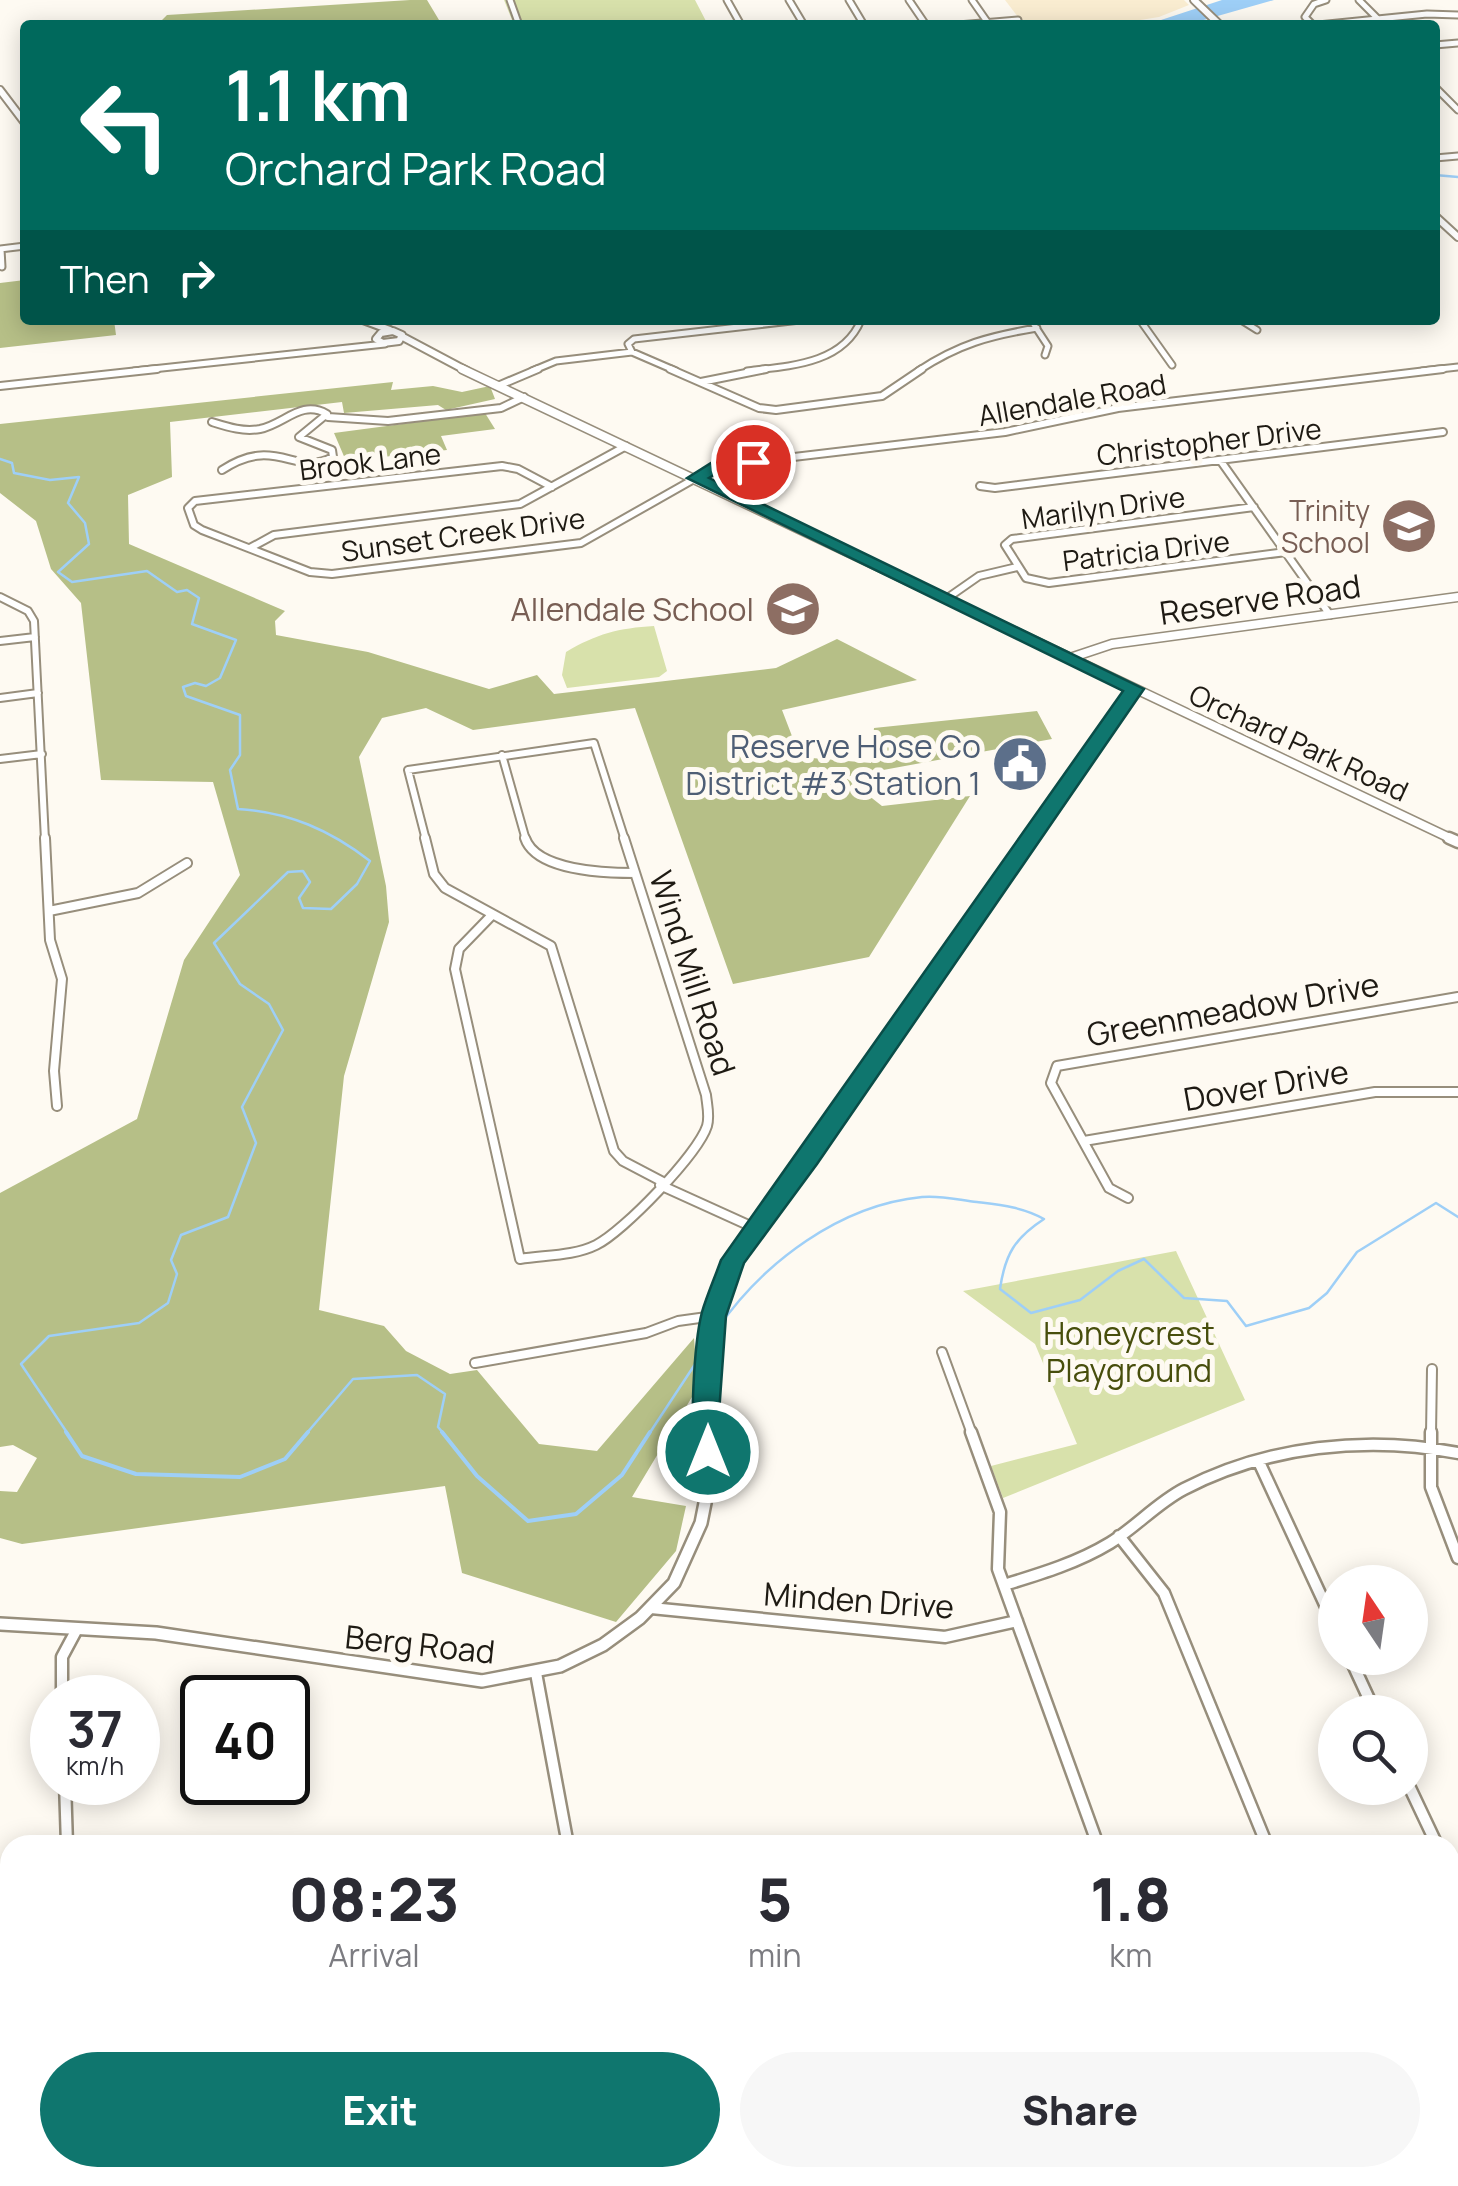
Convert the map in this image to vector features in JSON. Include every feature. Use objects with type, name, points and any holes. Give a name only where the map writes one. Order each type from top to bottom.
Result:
[{"type":"main road","points":[[1196,1],[1215,20]]},
{"type":"main road","points":[[0,90],[20,116]]},
{"type":"main road","points":[[368,325],[387,344],[403,337]]},
{"type":"main road","points":[[376,325],[392,331]]},
{"type":"main road","points":[[377,336],[392,331]]},
{"type":"main road","name":"Orchard Park Road","points":[[392,331],[416,347],[522,398],[1458,842]]},
{"type":"main road","name":"Orchard Park Road","points":[[387,344],[416,347]]},
{"type":"street","points":[[1308,20],[1304,17],[1314,4],[1326,0]]},
{"type":"street","points":[[1360,0],[1378,19]]},
{"type":"street","points":[[1368,20],[1458,15]]},
{"type":"street","points":[[1440,92],[1458,110]]},
{"type":"street","points":[[0,249],[2,267]]},
{"type":"street","points":[[632,352],[628,344],[634,338],[754,325]]},
{"type":"street","points":[[701,382],[739,370],[830,358],[855,336],[859,325]]},
{"type":"street","points":[[1034,325],[1048,346],[1045,355]]},
{"type":"street","points":[[1144,325],[1172,365]]},
{"type":"street","points":[[1249,325],[1256,330]]},
{"type":"street","points":[[500,385],[556,361],[632,352],[770,410],[879,397],[952,348],[1036,328]]},
{"type":"street","points":[[362,346],[377,336]]},
{"type":"street","points":[[0,386],[387,344]]},
{"type":"street","name":"Allendale Road","points":[[696,478],[717,466],[1005,432],[1118,408],[1458,367]]},
{"type":"street","points":[[222,470],[244,455],[268,452],[300,464],[329,461],[332,450],[299,437],[328,417],[388,421],[501,408],[522,398]]},
{"type":"street","points":[[212,422],[241,432],[266,429],[297,410],[320,408],[328,417]]},
{"type":"street","name":"Christopher Drive","points":[[980,486],[995,488],[1443,432]]},
{"type":"street","points":[[250,548],[274,535],[520,504],[626,446]]},
{"type":"street","points":[[1220,460],[1330,615]]},
{"type":"street","name":"Brook Lane","points":[[189,504],[502,466],[552,487]]},
{"type":"street","name":"Sunset Creek Drive","points":[[189,504],[194,525],[310,572],[332,574],[580,543],[696,478]]},
{"type":"street","name":"Marilyn Drive","points":[[946,599],[979,576],[1017,567],[1005,545],[1012,539],[1254,507]]},
{"type":"street","name":"Patricia Drive","points":[[1017,567],[1030,580],[1049,583],[1286,552]]},
{"type":"street","points":[[0,597],[32,614],[35,637],[50,940],[62,980],[62,1010],[54,1057],[57,1106]]},
{"type":"street","name":"Reserve Road","points":[[1070,658],[1112,644],[1458,598]]},
{"type":"street","points":[[0,641],[35,637]]},
{"type":"street","name":"Berg Road","points":[[0,1624],[156,1633],[482,1681],[536,1673],[602,1645],[650,1608],[684,1567],[705,1505],[709,1470],[705,1427],[714,1316],[733,1260],[1134,689]]},
{"type":"street","points":[[0,698],[38,693]]},
{"type":"street","name":"Wind Mill Road","points":[[492,915],[459,949],[455,968],[520,1259],[595,1246],[617,1232],[700,1139],[708,1118],[706,1095],[594,743],[502,755]]},
{"type":"street","points":[[0,759],[42,754]]},
{"type":"street","points":[[634,873],[583,870],[536,854],[527,845],[502,755],[408,770],[434,874],[442,887],[539,935],[551,946],[614,1151],[623,1161],[662,1183],[758,1229]]},
{"type":"street","points":[[49,911],[130,898],[153,888],[187,863]]},
{"type":"street","name":"Greenmeadow Drive","points":[[1128,1198],[1109,1188],[1051,1083],[1050,1074],[1064,1063],[1458,997]]},
{"type":"street","name":"Dover Drive","points":[[1084,1142],[1375,1092],[1458,1092]]},
{"type":"street","points":[[475,1363],[646,1334],[678,1321],[714,1316]]},
{"type":"street","points":[[942,1352],[1000,1512],[997,1559],[1004,1585]]},
{"type":"street","points":[[1432,1368],[1430,1446],[1434,1497],[1458,1558]]},
{"type":"street","name":"Minden Drive","points":[[650,1608],[945,1637],[1017,1621],[1004,1585],[1066,1564],[1119,1536],[1183,1490],[1259,1462],[1368,1443],[1430,1446],[1458,1453]]},
{"type":"street","points":[[1259,1462],[1318,1589]]},
{"type":"street","points":[[1119,1536],[1164,1593],[1263,1835]]},
{"type":"street","points":[[1017,1621],[1094,1835]]},
{"type":"street","points":[[62,1675],[62,1657],[77,1629]]},
{"type":"street","points":[[536,1673],[566,1835]]},
{"type":"street","points":[[66,1805],[67,1835]]},
{"type":"street","points":[[1418,1805],[1431,1835]]},
{"type":"shaded area","points":[[1005,0],[1184,0],[1189,5],[1140,20],[1020,20]]},
{"type":"green space","points":[[427,0],[439,20],[162,20],[167,15]]},
{"type":"green space","points":[[504,0],[695,0],[705,20],[512,20]]},
{"type":"green space","points":[[20,281],[20,325],[115,325],[116,335],[0,348],[0,283]]},
{"type":"green space","points":[[393,382],[391,390],[433,386],[462,392],[490,386],[495,399],[446,410],[438,405],[344,413],[342,402],[170,422],[172,477],[128,495],[129,544],[285,611],[275,621],[276,635],[368,652],[489,689],[537,675],[554,694],[776,668],[837,639],[917,680],[782,710],[800,757],[871,763],[874,728],[1037,711],[1052,739],[845,777],[882,806],[970,796],[869,957],[733,984],[635,708],[473,730],[426,708],[382,718],[359,757],[386,886],[389,922],[344,1076],[319,1310],[384,1326],[406,1351],[450,1374],[477,1370],[539,1444],[597,1451],[694,1338],[698,1387],[632,1497],[686,1506],[676,1551],[616,1622],[462,1573],[445,1486],[22,1544],[0,1538],[0,1491],[17,1492],[37,1458],[13,1445],[0,1447],[0,1193],[137,1119],[184,960],[240,875],[213,782],[101,780],[81,603],[51,569],[36,521],[0,493],[0,424]]},
{"type":"green space","points":[[485,413],[495,429],[441,436],[447,450],[346,461],[334,433]]},
{"type":"green space","points":[[654,626],[667,671],[659,677],[567,688],[562,675],[566,652],[608,633]]},
{"type":"green space","name":"Honeycrest Playground","points":[[1176,1251],[1245,1400],[1003,1498],[991,1466],[1077,1444],[1035,1344],[963,1291]]},
{"type":"water","points":[[1222,0],[1274,0],[1204,20],[1161,20]]},
{"type":"waterway","points":[[1440,175],[1458,177]]},
{"type":"waterway","points":[[0,459],[12,463],[14,473],[50,480],[79,477],[68,503],[85,523],[89,544],[58,572],[72,582],[147,571],[177,592],[187,590],[199,598],[192,624],[236,640],[220,678],[206,686],[195,683],[183,687],[186,696],[240,715],[240,755],[230,770],[238,809],[308,824],[370,861],[357,884],[331,909],[303,908],[299,898],[310,882],[303,871],[288,872],[214,943],[240,984],[269,1004],[283,1030],[242,1107],[256,1143],[228,1217],[181,1235],[171,1260],[177,1274],[168,1303],[139,1323],[49,1336],[21,1364],[68,1434]]},
{"type":"waterway","points":[[718,1328],[758,1281],[806,1241],[862,1212],[922,1197],[1003,1206],[1044,1219],[1013,1248],[1000,1289],[1031,1313],[1080,1300],[1118,1271],[1144,1259],[1184,1298],[1227,1301],[1246,1326],[1309,1308],[1327,1293],[1357,1252],[1436,1203],[1458,1217]]},
{"type":"waterway","points":[[649,1434],[709,1343]]},
{"type":"waterway","points":[[306,1434],[353,1379],[417,1375],[445,1394],[438,1427],[444,1434]]},
{"type":"waterway","points":[[66,1432],[82,1456],[136,1474],[240,1477],[285,1459],[308,1432]]},
{"type":"waterway","points":[[442,1432],[477,1476],[528,1521],[576,1514],[622,1475],[650,1432]]},
{"type":"place","name":"Trinity School","points":[[1409,526]]},
{"type":"place","name":"Allendale School","points":[[793,609]]},
{"type":"place","name":"Reserve Hose Co District #3 Station 1","points":[[1020,764]]},
{"type":"route","points":[[708,1452],[705,1427],[714,1316],[733,1260],[1134,689],[696,478],[717,466],[753,462]]}]
